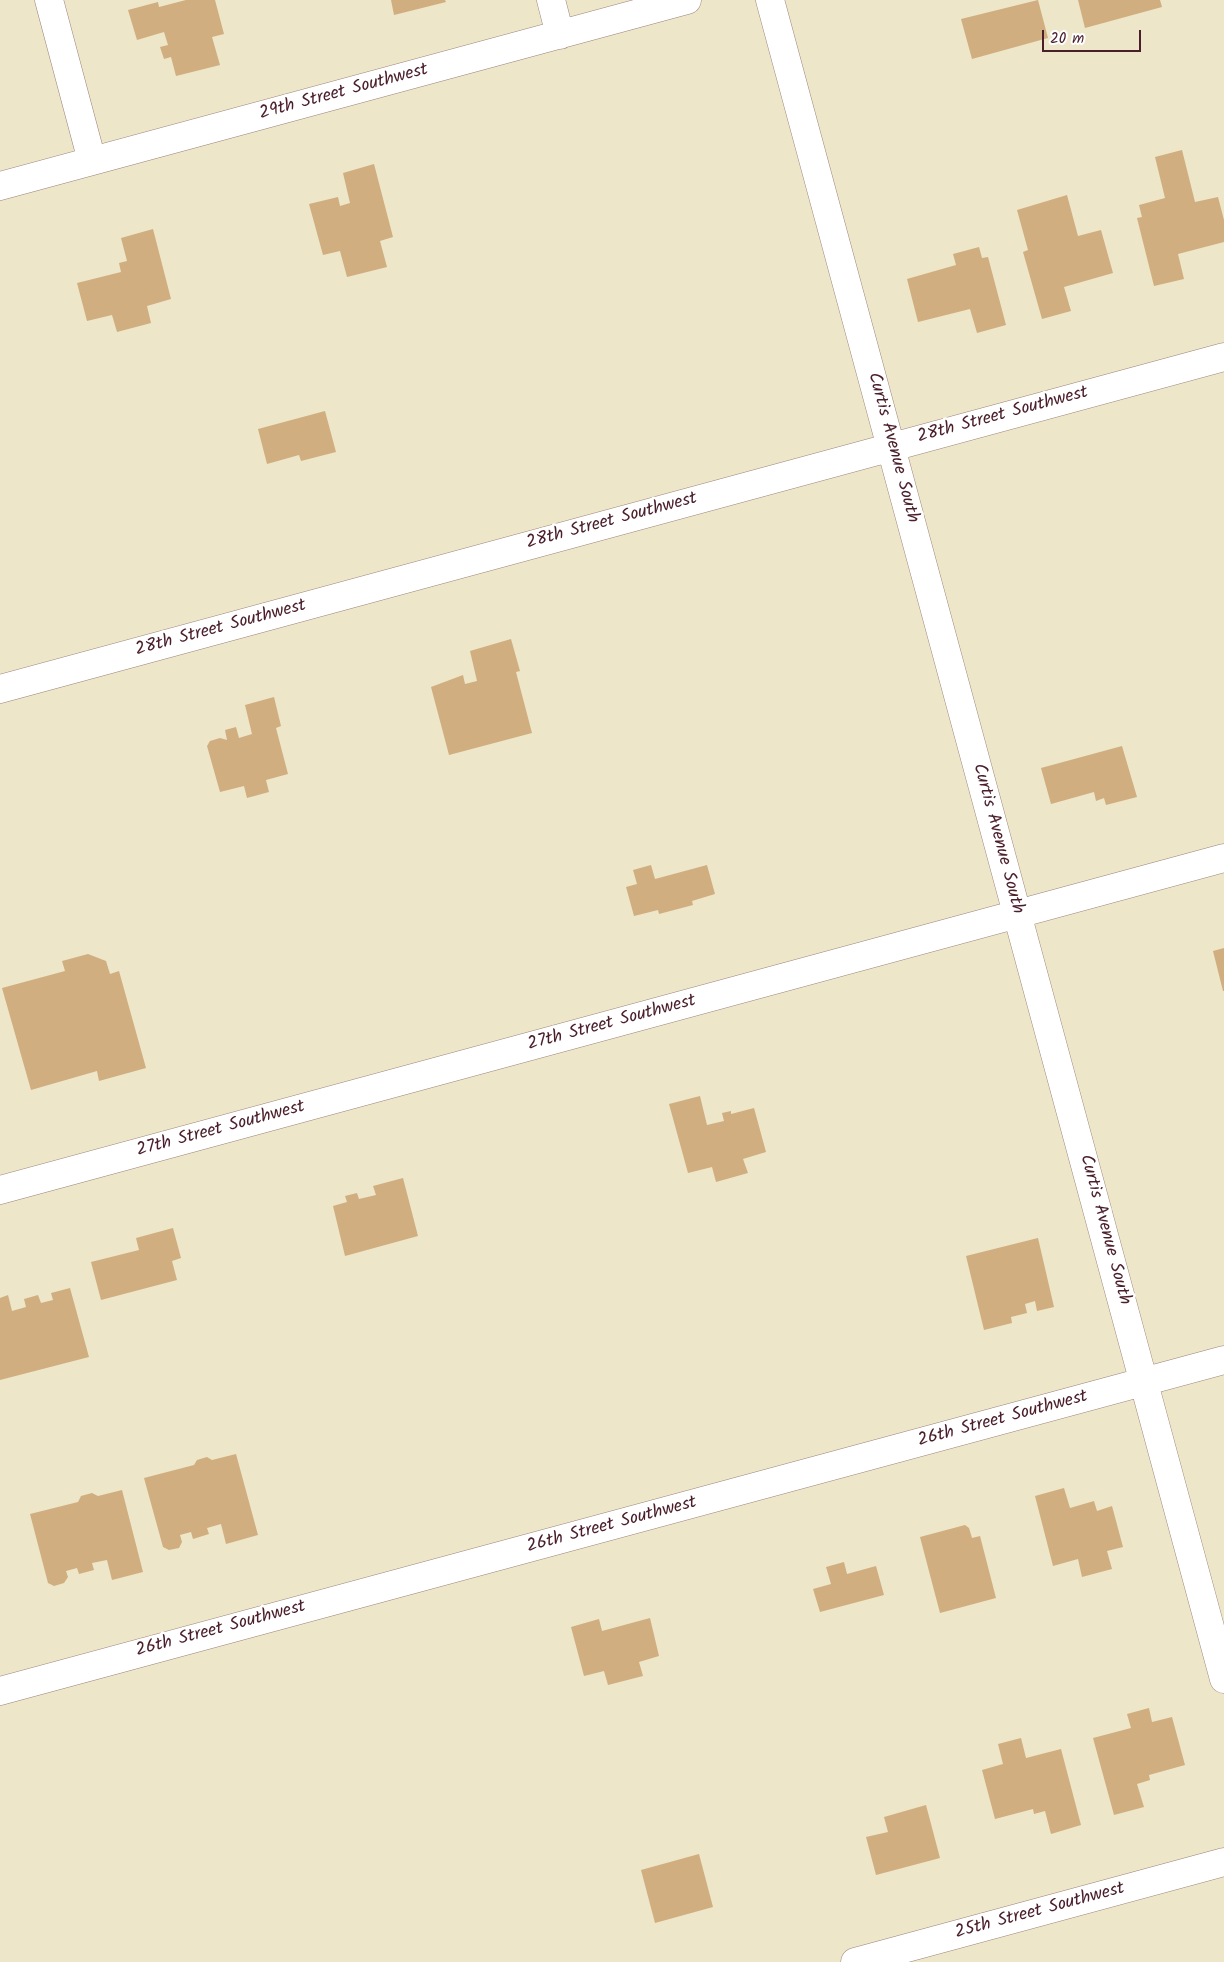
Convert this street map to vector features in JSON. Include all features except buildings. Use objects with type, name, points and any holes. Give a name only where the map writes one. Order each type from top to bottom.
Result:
[{"type":"street","points":[[49,0],[92,161]]},
{"type":"street","points":[[551,0],[560,34]]},
{"type":"street","name":"29th Street Southwest","points":[[0,186],[687,0]]},
{"type":"street","name":"Curtis Avenue South","points":[[770,0],[1145,1381],[1224,1679]]},
{"type":"street","name":"28th Street Southwest","points":[[0,689],[1224,357]]},
{"type":"street","name":"27th Street Southwest","points":[[0,1190],[1224,858]]},
{"type":"street","name":"26th Street Southwest","points":[[0,1691],[1224,1360]]},
{"type":"street","name":"25th Street Southwest","points":[[855,1962],[1224,1862]]}]
